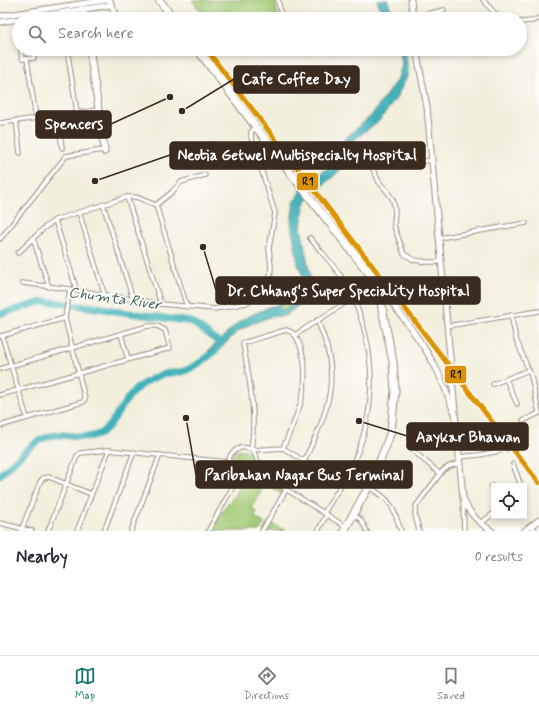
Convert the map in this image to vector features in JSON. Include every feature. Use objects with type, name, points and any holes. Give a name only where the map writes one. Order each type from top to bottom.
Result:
[{"type":"highway","points":[[159,0],[168,12]]},
{"type":"highway","points":[[202,56],[375,281],[382,303],[393,362],[395,391],[391,431],[369,486],[354,511],[346,530]]},
{"type":"highway","points":[[346,530],[356,516],[357,508]]},
{"type":"street","points":[[52,12],[106,0]]},
{"type":"street","points":[[278,0],[281,12]]},
{"type":"street","points":[[411,0],[412,12]]},
{"type":"street","points":[[482,0],[493,12]]},
{"type":"street","points":[[33,12],[110,3]]},
{"type":"street","points":[[83,6],[84,12]]},
{"type":"street","points":[[436,12],[444,10]]},
{"type":"street","points":[[0,16],[12,15]]},
{"type":"street","points":[[527,21],[539,18]]},
{"type":"street","points":[[0,22],[12,20]]},
{"type":"street","points":[[22,56],[22,59],[34,58],[34,56]]},
{"type":"street","points":[[70,56],[77,112]]},
{"type":"street","points":[[0,239],[66,156],[103,150],[106,152],[90,56]]},
{"type":"street","points":[[417,56],[427,107],[460,457],[464,531]]},
{"type":"street","points":[[27,59],[36,118]]},
{"type":"street","points":[[0,122],[98,109]]},
{"type":"street","points":[[58,115],[62,148]]},
{"type":"street","points":[[16,120],[20,153]]},
{"type":"street","points":[[22,283],[77,290],[105,296],[161,304],[215,309],[246,303],[256,297],[270,284],[271,267],[269,248],[275,213],[250,137],[251,132],[256,127]]},
{"type":"street","points":[[395,166],[432,160]]},
{"type":"street","points":[[370,165],[379,182],[393,200],[395,211],[394,226],[404,254],[414,260],[441,262]]},
{"type":"street","points":[[156,204],[172,192],[181,182],[205,175]]},
{"type":"street","points":[[18,252],[55,220],[127,197],[136,197],[156,204]]},
{"type":"street","points":[[127,197],[161,304]]},
{"type":"street","points":[[103,204],[133,299]]},
{"type":"street","points":[[156,204],[187,307]]},
{"type":"street","points":[[79,212],[105,296]]},
{"type":"street","points":[[55,220],[77,290]]},
{"type":"street","points":[[439,238],[526,223]]},
{"type":"street","points":[[33,238],[49,287]]},
{"type":"street","points":[[310,238],[343,279],[353,298],[364,328],[371,370],[371,392],[361,443],[318,531]]},
{"type":"street","points":[[375,281],[428,353],[438,371],[456,416]]},
{"type":"street","points":[[0,426],[83,402],[85,396],[65,318],[70,289]]},
{"type":"street","points":[[295,335],[353,298]]},
{"type":"street","points":[[447,326],[539,311]]},
{"type":"street","points":[[512,316],[516,339],[529,370],[539,413],[523,421]]},
{"type":"street","points":[[27,418],[1,336],[65,318]]},
{"type":"street","points":[[304,461],[322,424],[330,392],[331,376],[328,352],[324,336],[317,320]]},
{"type":"street","points":[[0,368],[152,326],[163,328],[170,348],[0,395]]},
{"type":"street","points":[[250,450],[253,438],[253,410],[250,382],[243,344],[284,330],[291,331],[295,335],[303,356],[305,384],[300,410],[283,448]]},
{"type":"street","points":[[121,334],[128,359]]},
{"type":"street","points":[[493,384],[529,370]]},
{"type":"street","points":[[506,379],[518,404]]},
{"type":"street","points":[[409,447],[440,474]]},
{"type":"street","points":[[257,462],[256,470],[245,477],[234,474],[228,462],[235,450],[242,448],[250,450],[283,448],[342,484]]},
{"type":"street","points":[[48,531],[78,454],[85,451],[109,450],[228,462]]},
{"type":"street","points":[[77,531],[109,450]]},
{"type":"street","points":[[250,450],[256,457],[260,469],[266,477],[325,514],[346,530]]},
{"type":"street","points":[[460,457],[505,450]]},
{"type":"street","points":[[104,531],[134,452]]},
{"type":"street","points":[[131,531],[160,455]]},
{"type":"street","points":[[419,531],[415,514],[416,506],[443,470],[460,463]]},
{"type":"street","points":[[513,464],[520,483]]},
{"type":"street","points":[[250,475],[266,477]]},
{"type":"street","points":[[21,530],[41,479],[49,476],[91,494]]},
{"type":"street","points":[[208,531],[239,476]]},
{"type":"street","points":[[369,486],[383,495],[394,509],[401,531]]},
{"type":"street","points":[[262,531],[286,490]]},
{"type":"street","points":[[463,498],[467,508],[481,523],[492,531]]},
{"type":"street","points":[[481,523],[491,515]]},
{"type":"street","points":[[356,516],[361,520],[367,531]]},
{"type":"street","points":[[524,531],[539,520]]},
{"type":"street","points":[[0,523],[21,530],[32,531]]},
{"type":"street","points":[[531,526],[536,531]]},
{"type":"green space","points":[[192,0],[275,0],[277,12],[201,12]]},
{"type":"green space","points":[[296,298],[297,302],[285,310],[280,310],[278,306]]},
{"type":"green space","points":[[243,450],[248,451],[254,457],[254,467],[248,473],[243,474],[238,473],[232,467],[231,462],[232,457],[238,451]]},
{"type":"green space","points":[[247,479],[258,479],[283,491],[281,494],[264,483],[259,491],[261,492],[251,508],[257,512],[254,517],[264,523],[259,531],[210,531],[228,503],[236,495],[240,485]]},
{"type":"green space","points":[[269,522],[286,531],[263,531]]},
{"type":"water","points":[[377,0],[388,0],[392,12],[381,12]]},
{"type":"water","points":[[400,56],[406,56],[408,75],[395,100],[379,121],[355,139],[352,155],[348,163],[308,199],[304,206],[301,227],[311,280],[311,291],[299,305],[285,316],[272,316],[238,331],[211,357],[208,351],[241,320],[269,307],[277,305],[281,298],[294,295],[301,297],[303,293],[303,281],[298,265],[291,222],[294,202],[304,184],[316,177],[338,159],[341,153],[341,144],[343,140],[371,116],[398,78],[402,64]],"holes":[[[294,298],[296,298],[297,302],[285,310],[280,310],[278,306]]]},
{"type":"waterway","name":"Chumta River","points":[[0,314],[41,302],[53,302],[192,322],[221,344]]},
{"type":"waterway","points":[[78,305],[88,303],[99,304],[120,309],[125,313]]},
{"type":"waterway","points":[[0,475],[26,450],[48,436],[61,435],[89,437],[99,434],[109,426],[131,394],[140,386],[160,375],[190,369],[217,349]]},
{"type":"transit line","name":"R1","points":[[211,56],[539,483]]},
{"type":"place","name":"Spencers","points":[[170,97]]},
{"type":"place","name":"Cafe Coffee Day","points":[[182,111]]},
{"type":"place","name":"Neotia Getwel Multispecialty Hospital","points":[[95,181]]},
{"type":"place","name":"Dr. Chhang's Super Speciality Hospital","points":[[203,247]]},
{"type":"place","name":"Paribahan Nagar Bus Terminal","points":[[186,418]]},
{"type":"place","name":"Aaykar Bhawan","points":[[359,421]]}]
